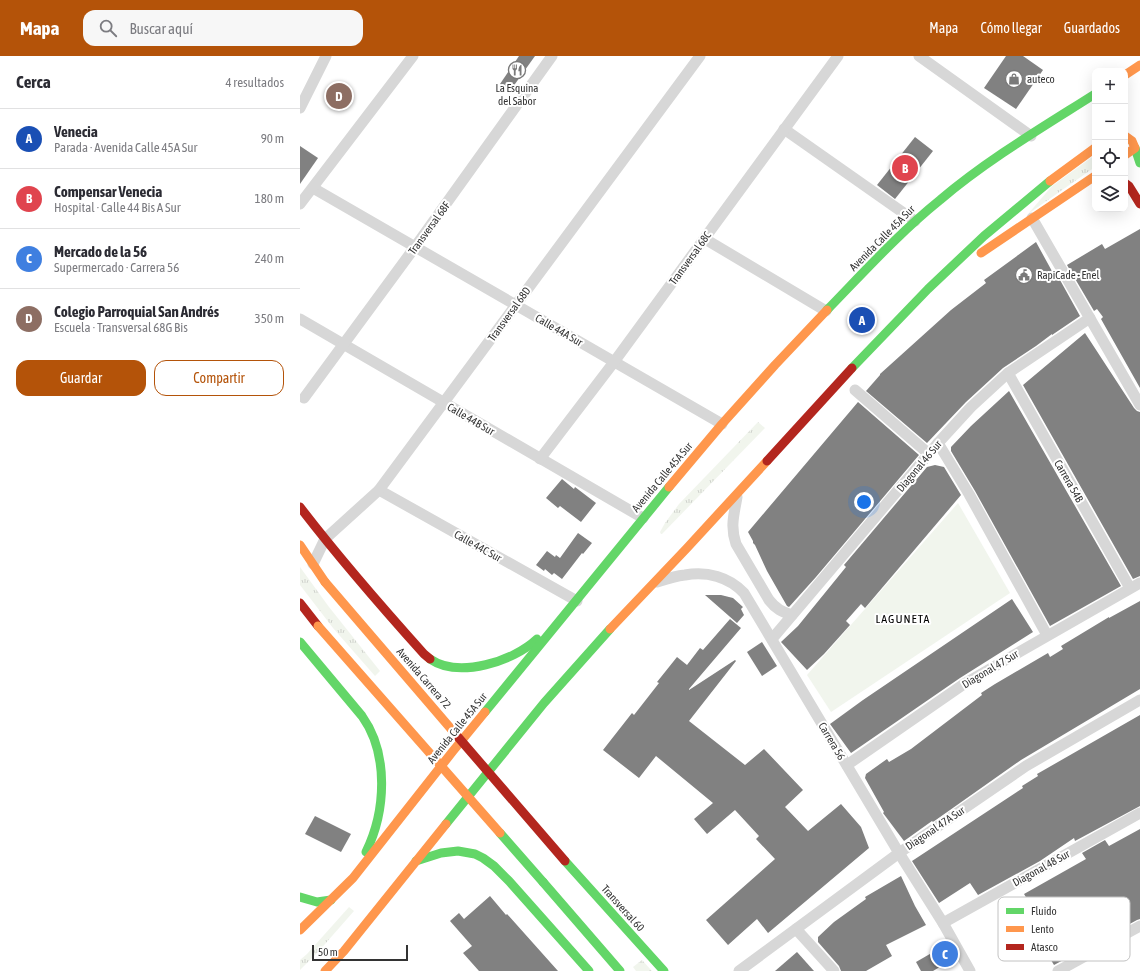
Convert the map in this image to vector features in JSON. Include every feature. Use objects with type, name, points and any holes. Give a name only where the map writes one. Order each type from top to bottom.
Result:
[{"type":"main road","points":[[1128,73],[1140,65]]},
{"type":"main road","name":"Avenida Calle 45A Sur","points":[[300,930],[353,878],[453,751],[577,601],[643,518],[722,424],[780,359],[891,244],[939,200],[967,178],[1092,96]]},
{"type":"main road","points":[[1130,142],[1140,163]]},
{"type":"main road","points":[[325,971],[348,945],[544,704],[614,624],[737,494],[872,346],[928,289],[984,236],[1058,174],[1092,150]]},
{"type":"main road","points":[[928,289],[1092,178]]},
{"type":"main road","points":[[1128,185],[1140,204]]},
{"type":"main road","points":[[300,507],[360,582],[424,654],[439,664],[450,667],[463,667],[480,665],[499,660],[521,651],[558,624]]},
{"type":"main road","name":"Avenida Carrera 72","points":[[300,545],[326,582],[565,861]]},
{"type":"main road","points":[[300,603],[318,626],[544,882],[620,971]]},
{"type":"main road","points":[[300,642],[366,722],[372,732],[378,753],[380,766],[380,795],[376,824],[370,844],[353,878]]},
{"type":"main road","points":[[416,861],[446,851],[471,853],[482,858],[495,867],[509,881],[589,971]]},
{"type":"main road","name":"Transversal 60","points":[[565,861],[664,971]]},
{"type":"main road","points":[[300,897],[317,902],[331,900]]},
{"type":"street","points":[[300,108],[326,56]]},
{"type":"street","points":[[300,204],[413,56]]},
{"type":"street","name":"Transversal 68F","points":[[304,398],[415,248],[552,56]]},
{"type":"street","name":"Transversal 68D","points":[[313,564],[325,539],[379,490],[700,56]]},
{"type":"street","name":"Transversal 68C","points":[[540,459],[705,239],[838,56]]},
{"type":"street","points":[[919,56],[1031,136]]},
{"type":"street","points":[[784,129],[915,221]]},
{"type":"street","name":"Calle 44A Sur","points":[[313,188],[722,424]]},
{"type":"street","points":[[1032,218],[1140,405]]},
{"type":"street","points":[[705,239],[826,312]]},
{"type":"street","name":"Diagonal 46 Sur","points":[[772,639],[938,443],[971,407],[1008,373],[1090,318]]},
{"type":"street","name":"Calle 44B Sur","points":[[300,319],[643,518]]},
{"type":"street","name":"Carrera 54B","points":[[1008,373],[1135,585]]},
{"type":"street","points":[[855,390],[929,454]]},
{"type":"street","points":[[938,443],[969,494],[1047,636]]},
{"type":"street","name":"Calle 44C Sur","points":[[379,490],[577,601]]},
{"type":"street","points":[[737,494],[732,524],[736,544],[774,607],[792,615]]},
{"type":"street","name":"Carrera 56","points":[[654,582],[685,575],[710,575],[731,582],[744,593],[899,853],[943,923],[970,971]]},
{"type":"street","name":"Diagonal 47 Sur","points":[[847,765],[964,684],[1135,585]]},
{"type":"street","name":"Diagonal 47A Sur","points":[[739,971],[899,853],[1026,766],[1140,700]]},
{"type":"street","name":"Diagonal 48 Sur","points":[[943,923],[1140,813]]},
{"type":"street","points":[[1130,931],[1140,926]]},
{"type":"street","points":[[796,929],[834,971]]},
{"type":"street","points":[[1058,971],[1076,961]]},
{"type":"green space","points":[[1092,157],[1092,169],[1028,214],[1052,186]]},
{"type":"green space","points":[[758,422],[765,428],[661,534],[660,532],[665,523],[679,504]]},
{"type":"green space","points":[[958,503],[1010,593],[831,712],[807,675]]},
{"type":"green space","points":[[300,567],[329,607],[380,671],[375,676],[333,628],[300,585]]},
{"type":"green space","points":[[349,907],[354,911],[300,970],[300,960]]},
{"type":"green space","points":[[642,960],[652,971],[636,971],[633,967]]},
{"type":"building","name":"La Esquina del Sabor","points":[[519,56],[535,56],[510,91],[500,84]]},
{"type":"building","name":"auteco","points":[[1006,56],[1023,56],[1043,70],[1016,109],[984,88]]},
{"type":"building","points":[[915,137],[933,151],[895,199],[877,185]]},
{"type":"building","points":[[300,146],[318,158],[300,184]]},
{"type":"building","points":[[1140,229],[1140,388],[1101,319],[1103,317],[1097,309],[1094,311],[1067,265],[1102,244],[1105,249]]},
{"type":"building","points":[[1036,242],[1053,273],[1055,271],[1080,316],[1003,368],[966,402],[927,443],[866,391],[880,374],[951,310],[986,283],[984,280]]},
{"type":"building","points":[[1085,333],[1134,408],[1140,412],[1140,576],[1133,579],[1023,385]]},
{"type":"building","points":[[1009,391],[1121,586],[1050,626],[951,451],[951,447],[971,426]]},
{"type":"building","points":[[858,402],[919,455],[789,607],[767,571],[748,532]]},
{"type":"building","points":[[935,465],[944,467],[961,495],[865,608],[861,604],[846,621],[850,625],[824,654],[807,670],[781,642],[798,626],[846,567],[844,565],[927,467]]},
{"type":"building","points":[[562,479],[574,489],[575,487],[596,503],[581,522],[560,506],[558,508],[546,498]]},
{"type":"building","points":[[578,533],[592,543],[583,554],[582,553],[562,579],[554,573],[552,575],[545,569],[544,571],[536,565],[547,551],[555,557],[556,555],[560,558]]},
{"type":"building","points":[[705,595],[721,595],[733,598],[743,607],[741,609],[744,615],[737,623]]},
{"type":"building","points":[[1012,599],[1033,632],[960,678],[851,753],[830,724]]},
{"type":"building","points":[[1140,601],[1140,689],[1021,760],[904,841],[883,813],[884,812],[865,778],[866,774],[887,759],[889,762],[911,749],[982,695],[981,693],[995,684],[1048,653],[1050,657],[1063,649],[1061,646],[1109,617]]},
{"type":"building","points":[[730,619],[741,628],[689,690],[735,660],[736,661],[689,721],[745,765],[764,749],[803,790],[785,807],[808,831],[841,804],[861,827],[869,848],[768,933],[757,919],[728,945],[706,920],[775,859],[756,839],[759,836],[735,810],[707,834],[694,819],[713,803],[656,756],[639,778],[603,750],[632,713],[634,715],[677,657],[687,665],[700,648],[703,650]]},
{"type":"building","points":[[762,642],[777,666],[762,676],[747,652]]},
{"type":"building","points":[[1140,715],[1140,806],[1075,841],[1074,838],[1040,861],[978,895],[970,883],[939,903],[912,861],[1023,788],[1022,786],[1038,776],[1037,774]]},
{"type":"building","points":[[315,816],[351,834],[341,852],[305,834]]},
{"type":"building","points":[[1140,829],[1140,919],[1130,924],[1130,897],[1026,897],[1024,894],[1086,859],[1082,853],[1105,840],[1109,846]]},
{"type":"building","points":[[901,876],[926,925],[886,945],[892,956],[866,971],[841,971],[839,966],[818,942],[818,937],[834,922],[866,899],[865,897]]},
{"type":"building","points":[[490,896],[558,971],[479,971],[463,953],[472,946],[450,921],[459,913],[464,919]]},
{"type":"building","points":[[942,947],[950,961],[933,971],[921,971],[916,962]]},
{"type":"building","points":[[797,952],[814,971],[775,971]]},
{"type":"building","points":[[1052,961],[1061,961],[1054,965]]},
{"type":"traffic: fast","points":[[827,310],[896,239],[958,185],[1016,144],[1092,96]]},
{"type":"traffic: fast","points":[[1135,148],[1140,163]]},
{"type":"traffic: fast","points":[[852,368],[928,289],[984,236],[1050,181]]},
{"type":"traffic: fast","points":[[485,712],[669,487]]},
{"type":"traffic: fast","points":[[446,824],[544,703],[610,629]]},
{"type":"traffic: fast","points":[[430,659],[442,665],[456,667],[486,665],[515,654],[537,639]]},
{"type":"traffic: fast","points":[[300,642],[362,716],[371,731],[377,748],[382,783],[381,801],[378,819],[366,852]]},
{"type":"traffic: fast","points":[[500,833],[543,882]]},
{"type":"traffic: fast","points":[[416,861],[441,853],[458,851],[475,854],[483,858],[494,866],[509,881],[589,971]]},
{"type":"traffic: fast","points":[[565,861],[664,971]]},
{"type":"traffic: fast","points":[[543,882],[620,971]]},
{"type":"traffic: fast","points":[[300,897],[317,902],[331,900]]},
{"type":"traffic: slow","points":[[1128,73],[1140,65]]},
{"type":"traffic: slow","points":[[1128,138],[1132,141],[1135,148],[1128,153]]},
{"type":"traffic: slow","points":[[1050,181],[1092,150]]},
{"type":"traffic: slow","points":[[981,253],[1092,178]]},
{"type":"traffic: slow","points":[[669,487],[722,424],[827,310]]},
{"type":"traffic: slow","points":[[610,629],[767,461]]},
{"type":"traffic: slow","points":[[300,545],[325,582]]},
{"type":"traffic: slow","points":[[325,582],[458,737]]},
{"type":"traffic: slow","points":[[318,626],[500,833]]},
{"type":"traffic: slow","points":[[300,930],[353,878],[485,712]]},
{"type":"traffic: slow","points":[[325,971],[344,951],[446,824]]},
{"type":"traffic: jam","points":[[1128,185],[1140,204]]},
{"type":"traffic: jam","points":[[767,461],[852,368]]},
{"type":"traffic: jam","points":[[300,507],[360,582],[430,659]]},
{"type":"traffic: jam","points":[[300,603],[318,626]]},
{"type":"traffic: jam","points":[[458,737],[565,861]]},
{"type":"place","name":"La Esquina del Sabor","points":[[517,70]]},
{"type":"place","name":"auteco","points":[[1014,79]]},
{"type":"place","name":"Colegio Parroquial San Andrés","points":[[339,96]]},
{"type":"place","name":"Compensar Venecia","points":[[905,168]]},
{"type":"place","name":"RapiCade - Enel","points":[[1024,275]]},
{"type":"place","name":"Venecia","points":[[862,320]]},
{"type":"place","name":"Mercado de la 56","points":[[945,954]]},
{"type":"district","name":"LAGUNETA","points":[[903,619]]}]
